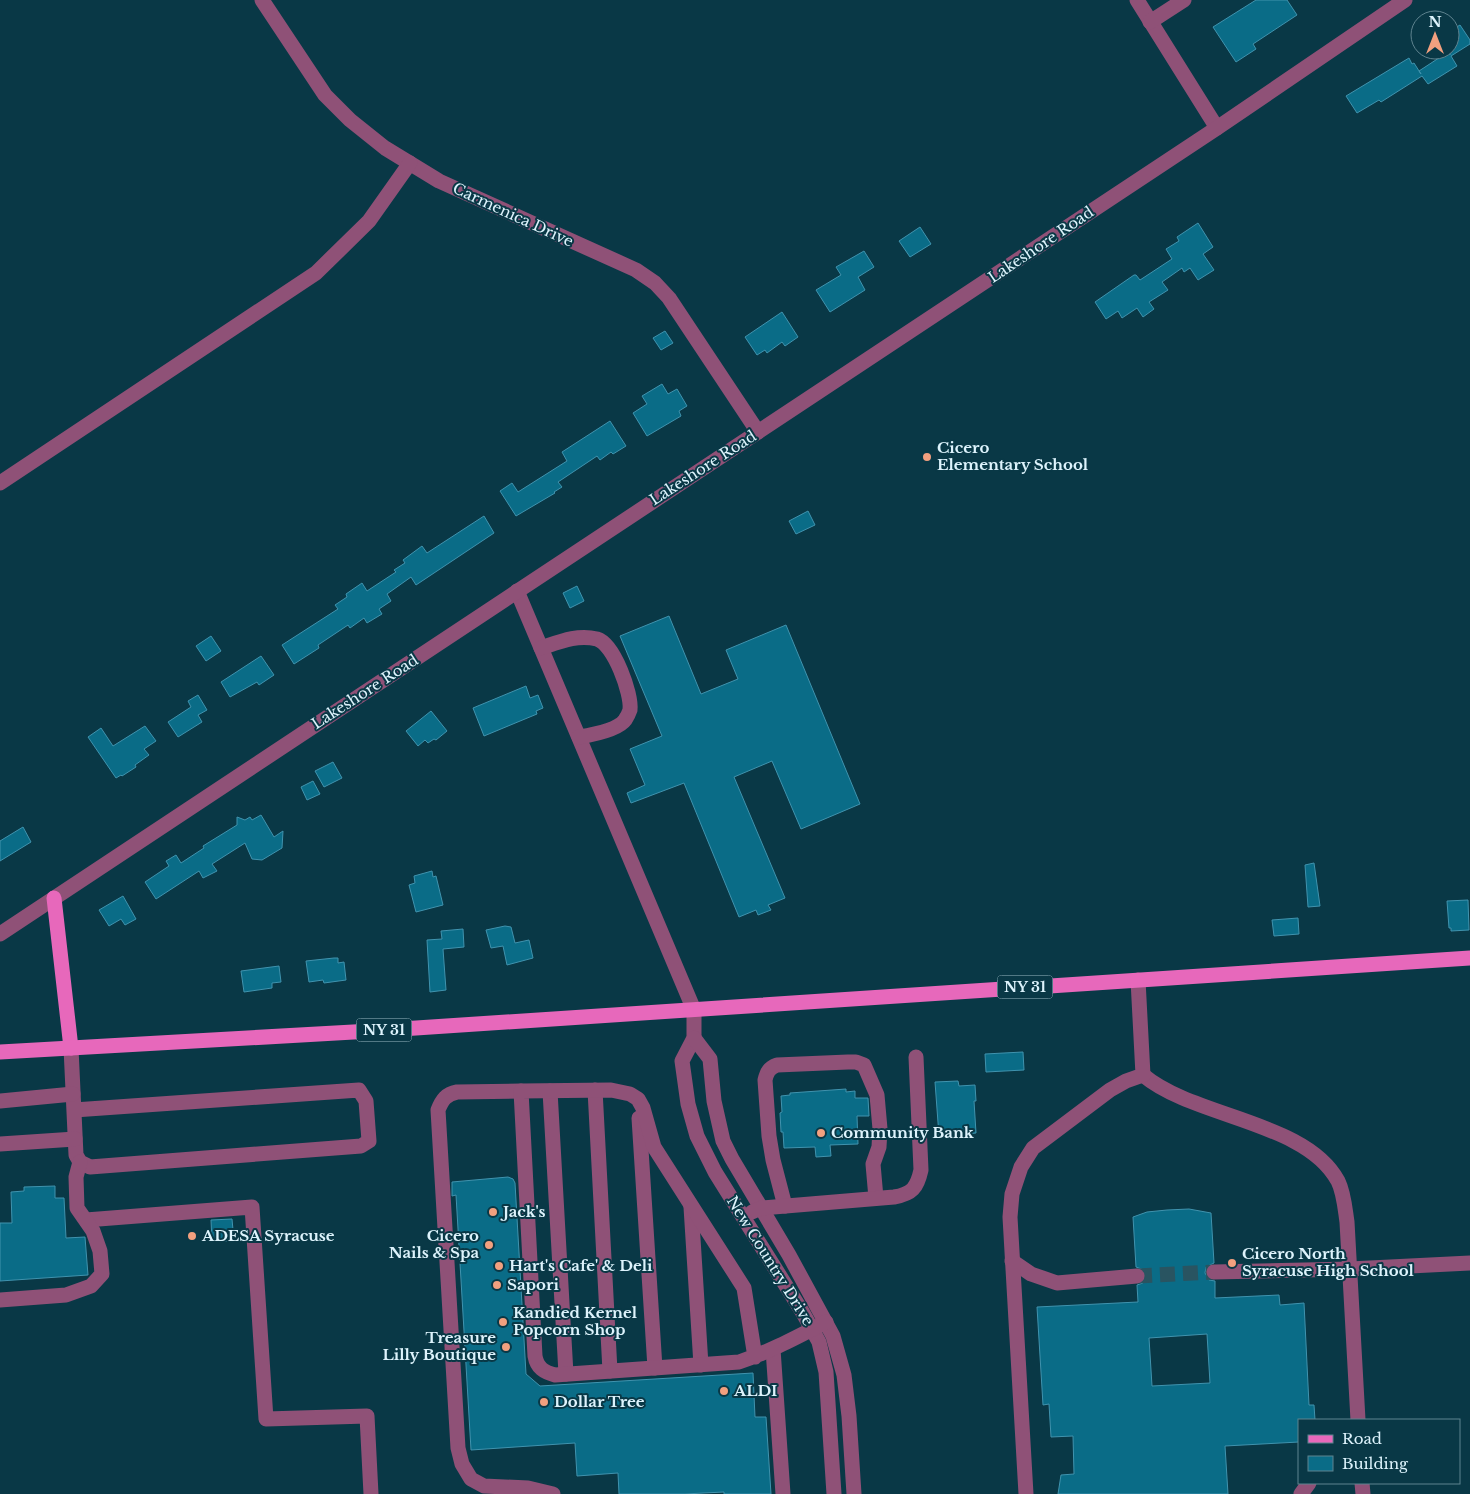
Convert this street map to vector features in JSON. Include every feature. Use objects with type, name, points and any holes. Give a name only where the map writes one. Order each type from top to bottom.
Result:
[{"type":"main road","points":[[54,898],[71,1048]]},
{"type":"main road","name":"NY 31","points":[[0,1052],[371,1031],[1470,958]]},
{"type":"street","name":"Carmenica Drive","points":[[262,0],[325,95],[350,120],[378,142],[439,181],[636,270],[655,283],[669,298],[758,432]]},
{"type":"street","points":[[1137,0],[1217,128]]},
{"type":"street","points":[[1150,22],[1184,0]]},
{"type":"street","name":"Lakeshore Road","points":[[0,934],[1217,128],[1405,0]]},
{"type":"street","points":[[0,483],[316,274],[369,221],[410,163]]},
{"type":"street","points":[[517,591],[694,1010]]},
{"type":"street","points":[[541,648],[565,640],[582,637],[599,640],[609,647],[624,679],[630,711],[624,722],[603,732],[579,737]]},
{"type":"street","points":[[1138,980],[1143,1075],[1155,1085],[1173,1095],[1271,1130],[1292,1140],[1311,1152],[1327,1166],[1338,1181],[1344,1200],[1350,1269],[1358,1419]]},
{"type":"street","name":"New Country Drive","points":[[694,1010],[694,1038],[682,1061],[688,1104],[697,1136],[715,1172],[819,1342],[826,1372],[834,1494]]},
{"type":"street","name":"New Country Drive","points":[[694,1038],[710,1059],[714,1102],[723,1141],[833,1336],[844,1375],[849,1416],[854,1494]]},
{"type":"street","points":[[71,1048],[76,1155],[80,1162],[90,1167],[361,1146],[369,1141],[366,1101],[359,1090],[74,1110]]},
{"type":"street","points":[[742,1215],[761,1208],[905,1195],[918,1186],[921,1170],[916,1057]]},
{"type":"street","points":[[785,1206],[769,1136],[766,1089],[767,1072],[771,1067],[777,1065],[848,1062],[864,1065],[877,1095],[880,1129],[878,1147],[873,1164],[876,1198]]},
{"type":"street","points":[[1026,1494],[1012,1261],[1010,1217],[1012,1194],[1021,1167],[1033,1148],[1110,1090],[1126,1081],[1143,1075]]},
{"type":"street","points":[[550,1090],[566,1374]]},
{"type":"street","points":[[595,1090],[610,1371]]},
{"type":"street","points":[[553,1494],[528,1488],[484,1486],[471,1479],[462,1464],[458,1448],[438,1110],[441,1102],[449,1093],[612,1090],[630,1094],[638,1099],[643,1108],[654,1147],[744,1288],[754,1357]]},
{"type":"street","points":[[520,1091],[535,1356],[536,1363],[540,1368],[555,1374],[566,1374],[739,1362],[773,1349],[826,1322]]},
{"type":"street","points":[[0,1101],[73,1094]]},
{"type":"street","points":[[638,1099],[655,1368]]},
{"type":"street","points":[[0,1144],[75,1139]]},
{"type":"street","points":[[0,1300],[66,1295],[91,1286],[102,1274],[100,1250],[94,1231],[77,1208],[76,1177],[80,1162]]},
{"type":"street","points":[[691,1204],[701,1365]]},
{"type":"street","points":[[86,1220],[252,1207],[266,1419],[367,1416],[371,1494]]},
{"type":"street","points":[[1012,1261],[1031,1274],[1057,1283],[1137,1276]]},
{"type":"street","points":[[1214,1272],[1350,1269],[1470,1263]]},
{"type":"street","points":[[773,1349],[783,1494]]},
{"type":"building","points":[[1256,0],[1287,0],[1297,15],[1253,44],[1256,49],[1236,62],[1213,27]]},
{"type":"building","points":[[1460,25],[1470,40],[1470,44],[1460,50]]},
{"type":"building","points":[[1409,58],[1412,64],[1414,63],[1419,71],[1436,60],[1453,60],[1457,66],[1428,84],[1422,76],[1381,102],[1379,100],[1357,113],[1346,96]]},
{"type":"building","points":[[1198,223],[1213,247],[1203,254],[1214,270],[1198,280],[1190,268],[1184,272],[1182,268],[1162,282],[1168,290],[1149,302],[1154,309],[1143,317],[1137,308],[1122,318],[1118,311],[1106,319],[1095,302],[1134,275],[1140,280],[1172,259],[1166,249],[1179,241],[1177,237]]},
{"type":"building","points":[[920,227],[931,244],[910,257],[899,241]]},
{"type":"building","points":[[864,251],[874,267],[858,277],[865,290],[830,312],[816,290],[841,275],[836,267]]},
{"type":"building","points":[[782,312],[798,337],[785,346],[782,342],[767,353],[765,350],[757,355],[745,337]]},
{"type":"building","points":[[665,331],[673,343],[661,350],[653,338]]},
{"type":"building","points":[[662,384],[668,394],[677,389],[687,406],[679,411],[681,416],[647,436],[633,413],[647,404],[642,396]]},
{"type":"building","points":[[610,421],[626,446],[613,454],[611,452],[600,460],[597,456],[558,482],[562,487],[555,493],[516,516],[500,491],[512,483],[518,492],[567,461],[562,452]]},
{"type":"building","points":[[808,511],[815,525],[796,534],[789,521]]},
{"type":"building","points":[[484,516],[494,533],[416,585],[411,577],[387,594],[391,601],[379,609],[382,614],[367,623],[364,618],[350,628],[348,625],[318,645],[319,648],[294,664],[282,645],[338,609],[335,605],[347,597],[346,594],[362,583],[367,591],[396,572],[394,570],[405,563],[403,560],[422,546],[427,553]]},
{"type":"building","points":[[577,586],[584,601],[570,608],[563,593]]},
{"type":"building","points":[[669,616],[701,694],[738,679],[726,650],[786,625],[860,804],[801,829],[772,761],[734,777],[785,898],[768,905],[771,910],[758,915],[756,910],[739,917],[684,783],[631,803],[627,793],[645,785],[630,749],[662,736],[620,636]]},
{"type":"building","points":[[211,636],[221,651],[206,661],[196,646]]},
{"type":"building","points":[[261,656],[274,675],[259,685],[257,682],[230,697],[221,682]]},
{"type":"building","points":[[526,686],[530,698],[538,695],[543,708],[536,711],[537,714],[484,736],[473,708]]},
{"type":"building","points":[[198,695],[207,710],[198,715],[202,722],[178,737],[168,722],[191,707],[188,701]]},
{"type":"building","points":[[431,711],[447,731],[436,740],[434,739],[428,743],[425,740],[418,746],[406,731]]},
{"type":"building","points":[[145,726],[156,741],[144,749],[149,755],[135,765],[136,767],[116,778],[88,737],[101,728],[113,746]]},
{"type":"building","points":[[333,762],[342,778],[324,787],[315,771]]},
{"type":"building","points":[[313,781],[320,794],[307,800],[301,787]]},
{"type":"building","points":[[261,815],[274,837],[283,831],[282,848],[262,860],[252,859],[245,843],[212,864],[217,871],[203,878],[199,871],[156,899],[145,882],[169,866],[166,861],[176,855],[181,863],[204,848],[203,846],[237,825],[237,817],[245,820],[250,817],[252,820]]},
{"type":"building","points":[[23,827],[31,842],[0,861],[0,841]]},
{"type":"building","points":[[1314,863],[1320,906],[1308,907],[1305,865]]},
{"type":"building","points":[[432,871],[433,877],[436,876],[443,905],[416,912],[409,885],[415,883],[414,876]]},
{"type":"building","points":[[123,896],[136,919],[125,925],[121,919],[109,926],[99,910]]},
{"type":"building","points":[[1468,900],[1469,930],[1451,931],[1451,928],[1449,928],[1447,901]]},
{"type":"building","points":[[1298,918],[1299,934],[1274,936],[1272,920]]},
{"type":"building","points":[[505,926],[511,927],[515,943],[529,940],[533,958],[507,965],[503,946],[491,948],[486,930]]},
{"type":"building","points":[[463,929],[464,947],[443,949],[446,990],[430,992],[427,940],[442,939],[441,931]]},
{"type":"building","points":[[338,958],[338,963],[344,962],[346,980],[324,983],[323,980],[309,982],[306,961]]},
{"type":"building","points":[[279,966],[281,982],[272,983],[272,988],[244,992],[241,971]]},
{"type":"building","points":[[1023,1052],[1024,1070],[986,1072],[985,1054]]},
{"type":"building","points":[[958,1081],[959,1086],[975,1085],[976,1133],[939,1136],[935,1082]]},
{"type":"building","points":[[846,1089],[846,1092],[855,1091],[855,1098],[868,1098],[869,1116],[857,1116],[858,1144],[830,1145],[831,1156],[816,1157],[815,1147],[784,1148],[783,1132],[781,1132],[781,1096],[790,1095],[790,1093]]},
{"type":"building","points":[[508,1177],[513,1179],[515,1183],[526,1374],[540,1386],[753,1373],[755,1417],[766,1417],[771,1494],[724,1494],[724,1492],[619,1494],[618,1473],[577,1476],[575,1443],[471,1450],[456,1195],[452,1196],[452,1182]]},
{"type":"building","points":[[55,1186],[55,1198],[64,1198],[66,1238],[85,1237],[88,1275],[0,1281],[0,1223],[12,1223],[11,1192],[24,1191],[24,1187]]},
{"type":"building","points":[[1189,1209],[1211,1213],[1214,1263],[1206,1267],[1205,1273],[1209,1280],[1215,1281],[1215,1298],[1279,1295],[1280,1305],[1304,1303],[1309,1405],[1314,1405],[1315,1419],[1298,1419],[1298,1442],[1225,1446],[1228,1494],[1058,1494],[1061,1475],[1074,1474],[1073,1436],[1051,1437],[1049,1404],[1043,1405],[1037,1307],[1138,1302],[1137,1285],[1143,1283],[1146,1276],[1144,1270],[1136,1267],[1133,1217],[1147,1212]],"holes":[[[1207,1334],[1210,1383],[1152,1386],[1149,1338]]]},
{"type":"building","points":[[232,1219],[234,1241],[212,1242],[211,1220]]},
{"type":"tunnel","points":[[1137,1276],[1214,1272]]},
{"type":"place","name":"Cicero Elementary School","points":[[927,457]]},
{"type":"place","name":"Community Bank","points":[[821,1133]]},
{"type":"place","name":"Jack's","points":[[493,1212]]},
{"type":"place","name":"ADESA Syracuse","points":[[192,1236]]},
{"type":"place","name":"Cicero Nails & Spa","points":[[489,1245]]},
{"type":"place","name":"Cicero North Syracuse High School","points":[[1232,1263]]},
{"type":"place","name":"Hart's Cafe' & Deli","points":[[499,1266]]},
{"type":"place","name":"Sapori","points":[[497,1285]]},
{"type":"place","name":"Kandied Kernel Popcorn Shop","points":[[503,1322]]},
{"type":"place","name":"Treasure Lilly Boutique","points":[[506,1347]]},
{"type":"place","name":"ALDI","points":[[724,1391]]},
{"type":"place","name":"Dollar Tree","points":[[544,1402]]}]
